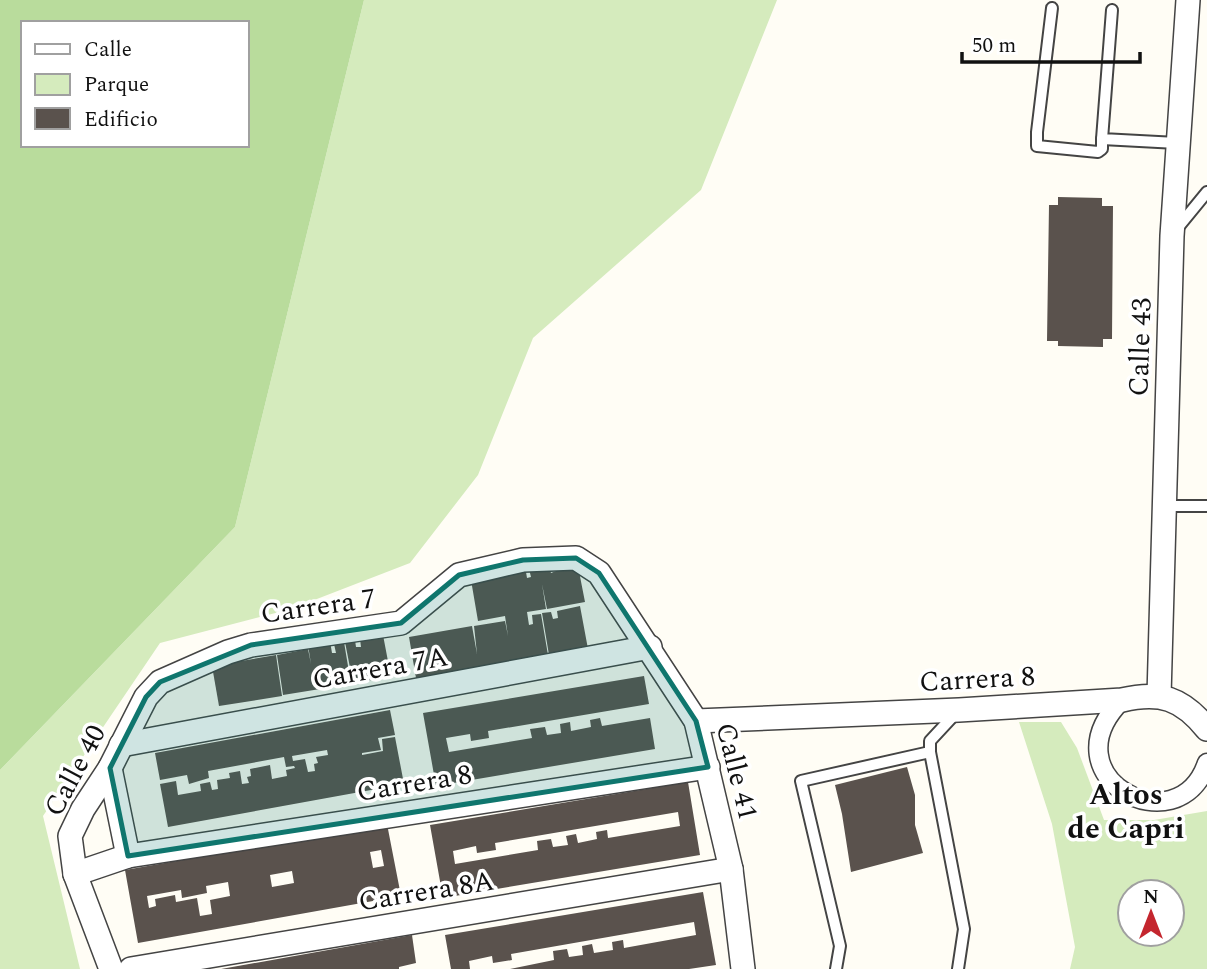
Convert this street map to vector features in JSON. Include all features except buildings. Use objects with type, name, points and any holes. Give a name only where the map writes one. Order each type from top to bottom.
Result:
[{"type":"street","name":"Calle 43","points":[[1159,696],[1171,236],[1188,0]]},
{"type":"street","name":"Carrera 7","points":[[194,666],[251,645],[401,622],[459,575],[523,560],[576,558],[599,573]]},
{"type":"street","name":"Calle 41","points":[[599,573],[696,721],[731,869],[743,969]]},
{"type":"street","name":"Carrera 7A","points":[[121,745],[650,648]]},
{"type":"street","name":"Calle 40","points":[[111,969],[75,874],[70,835],[83,809],[110,768],[146,697],[160,681],[194,666]]},
{"type":"street","name":"Carrera 8","points":[[696,721],[959,710],[1122,700],[1141,695],[1159,696]]},
{"type":"street","points":[[1159,696],[1178,702],[1195,714],[1207,729]]},
{"type":"street","points":[[1122,700],[1104,720],[1098,746],[1104,771],[1121,791],[1133,798],[1162,802],[1189,790],[1199,779],[1207,763]]},
{"type":"street","name":"Carrera 8","points":[[75,874],[128,856],[708,767]]},
{"type":"street","points":[[110,768],[128,856]]},
{"type":"street","name":"Carrera 8A","points":[[131,969],[731,869]]},
{"type":"lane","points":[[1052,8],[1037,146],[1098,152],[1102,149],[1112,10]]},
{"type":"lane","points":[[1102,139],[1177,143]]},
{"type":"lane","points":[[1171,236],[1207,192]]},
{"type":"lane","points":[[1164,506],[1207,506]]},
{"type":"lane","points":[[958,969],[964,929],[930,752],[930,740],[959,710]]},
{"type":"lane","points":[[836,969],[840,946],[801,781],[930,752]]},
{"type":"highlighted area","points":[[576,558],[599,573],[696,721],[708,767],[128,856],[110,768],[146,697],[160,682],[251,645],[401,623],[459,575],[523,560]]},
{"type":"green space","points":[[0,0],[364,0],[235,527],[0,770]]},
{"type":"green space","points":[[364,0],[777,0],[701,190],[533,338],[478,475],[410,563],[291,609],[160,643],[43,816],[80,969],[0,969],[0,770],[235,527]]},
{"type":"green space","points":[[1019,722],[1061,722],[1077,748],[1104,820],[1154,820],[1207,811],[1207,969],[1070,969],[1075,947],[1052,824]]},
{"type":"district","name":"Altos de Capri","points":[[1126,811]]}]
